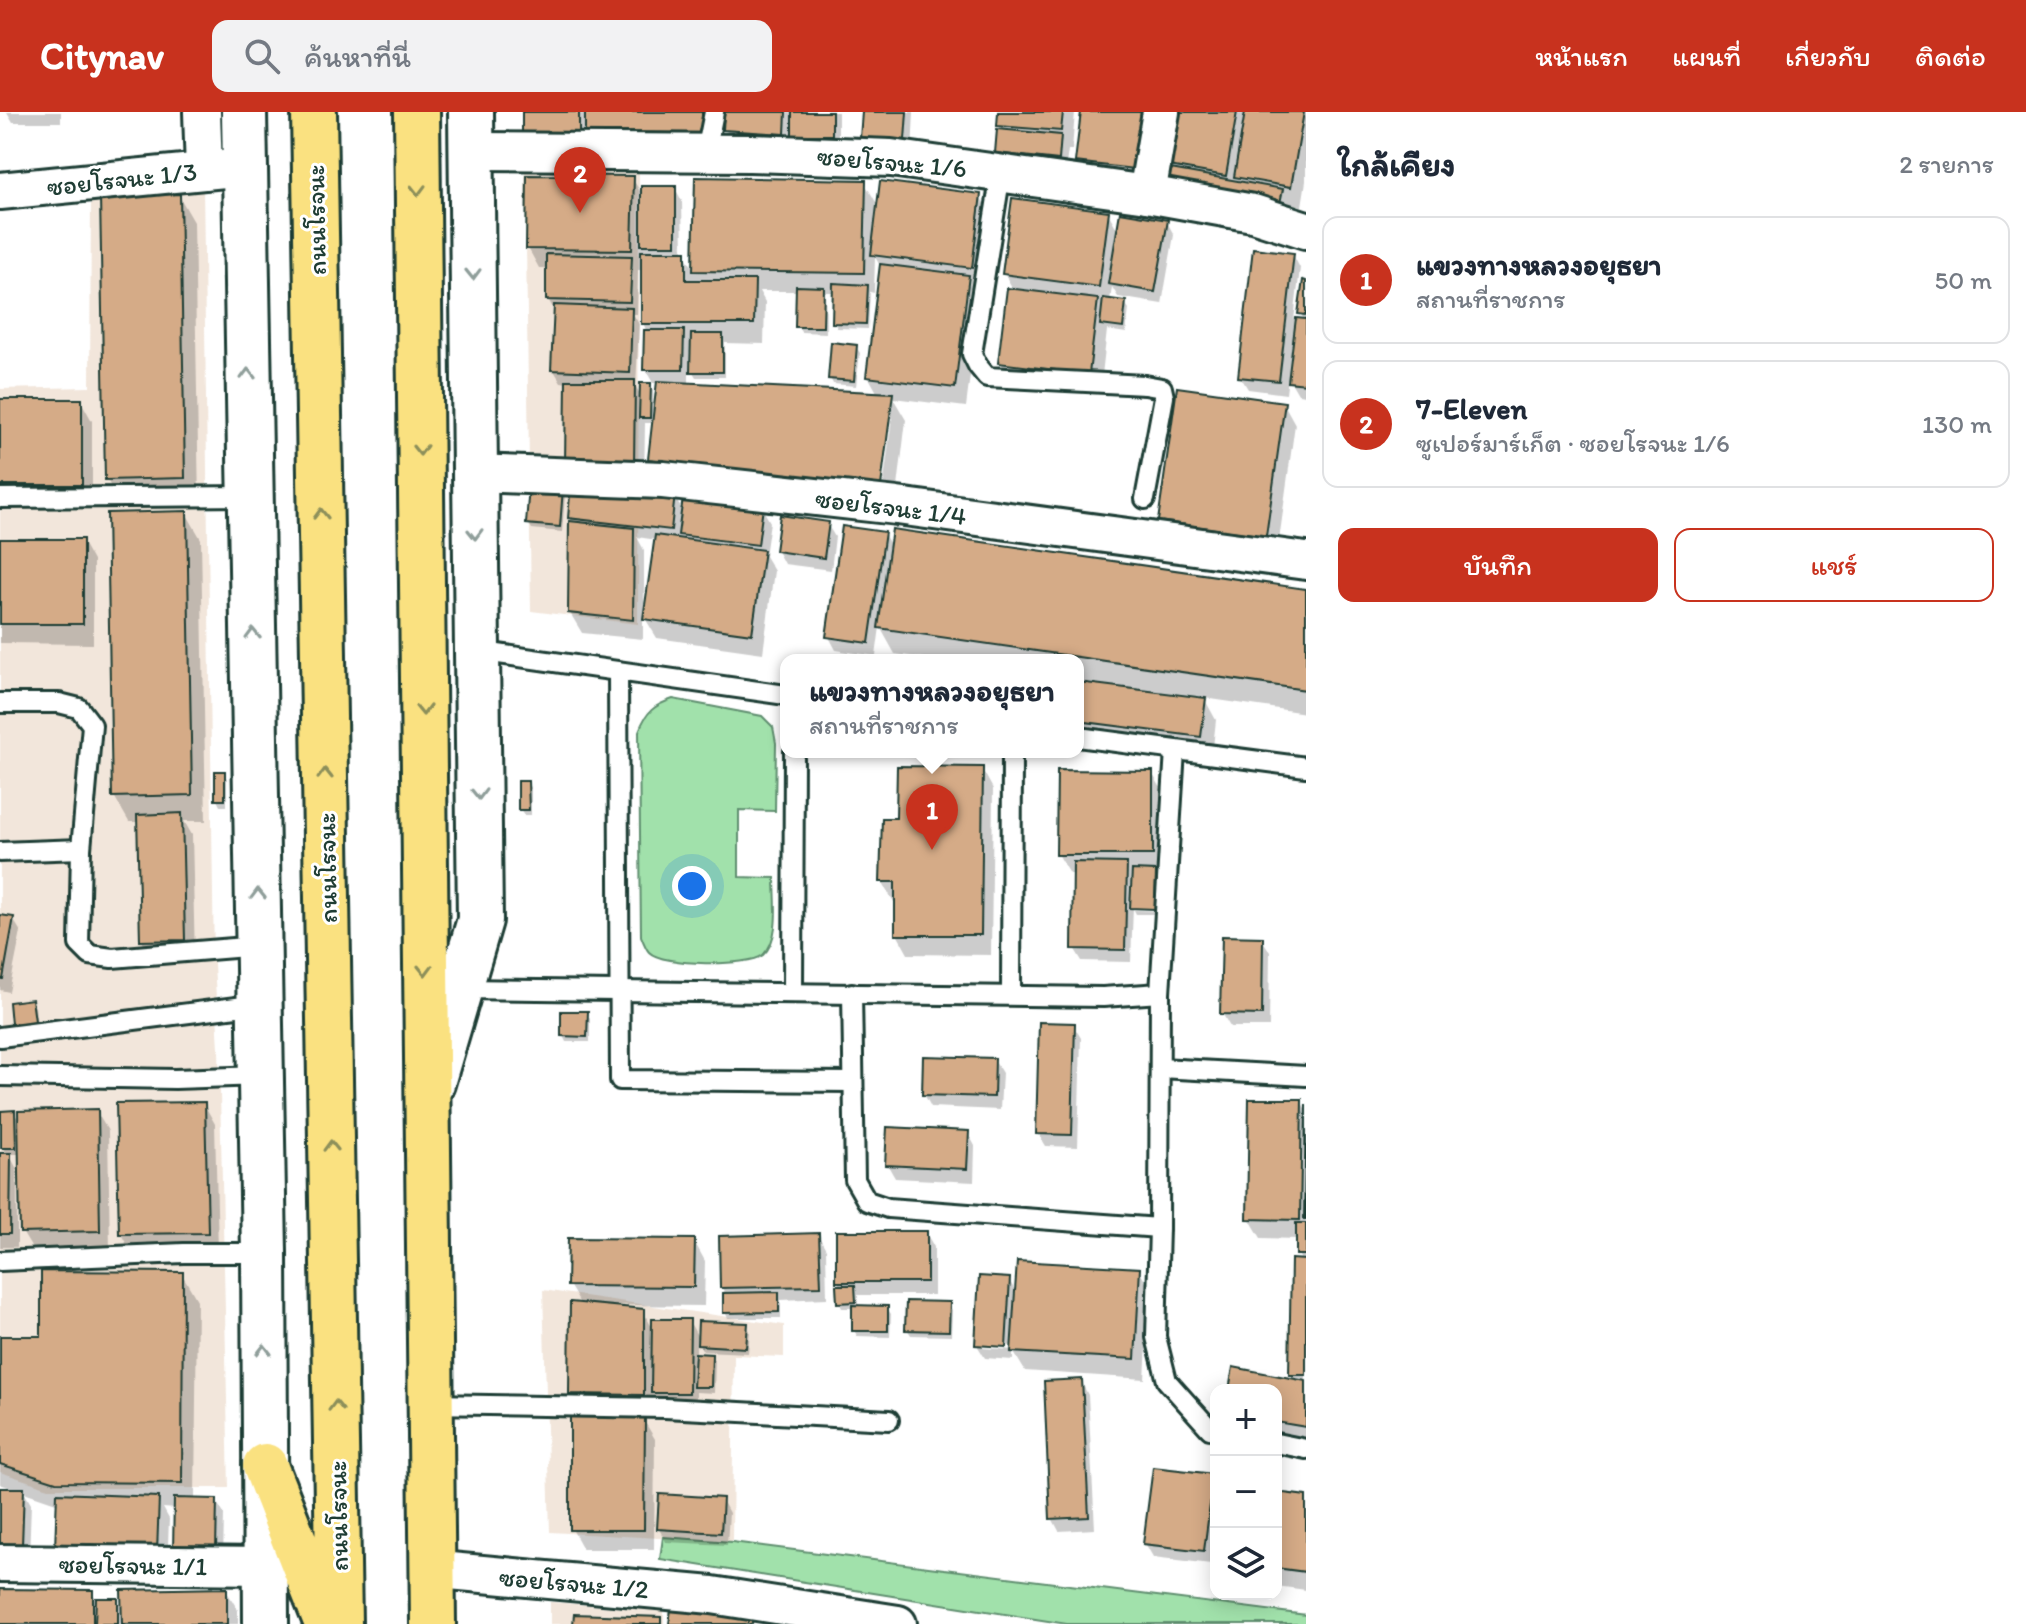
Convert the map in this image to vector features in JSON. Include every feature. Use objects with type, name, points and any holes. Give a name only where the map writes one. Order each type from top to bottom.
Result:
[{"type":"main road","points":[[244,112],[225,169],[251,496],[264,1253],[266,1624]]},
{"type":"main road","name":"ถนนโรจนะ","points":[[314,112],[339,1624]]},
{"type":"main road","points":[[417,112],[426,1103],[435,1557],[433,1624]]},
{"type":"main road","points":[[426,1103],[480,920],[471,131]]},
{"type":"main road","points":[[265,1466],[327,1624]]},
{"type":"main road","points":[[435,1557],[454,1624]]},
{"type":"street","points":[[202,112],[225,169]]},
{"type":"street","points":[[1147,194],[1161,112]]},
{"type":"street","name":"ซอยโรจนะ 1/6","points":[[471,131],[706,152],[891,158],[1147,194],[1305,222]]},
{"type":"street","name":"ซอยโรจนะ 1/3","points":[[0,191],[225,169]]},
{"type":"street","name":"ซอยโรจนะ 1/4","points":[[475,473],[663,480],[897,506],[1306,561]]},
{"type":"street","name":"ซอยโรจนะ 1/2","points":[[435,1557],[898,1624]]},
{"type":"street","name":"ซอยโรจนะ 1/1","points":[[0,1563],[266,1566]]},
{"type":"lane","points":[[706,152],[714,112]]},
{"type":"lane","points":[[1001,173],[972,354],[987,377],[1162,388],[1164,397],[1145,499]]},
{"type":"lane","points":[[0,498],[251,496]]},
{"type":"lane","points":[[477,651],[780,694]]},
{"type":"lane","points":[[618,671],[620,1080],[853,1082]]},
{"type":"lane","points":[[0,703],[59,703],[79,708],[92,725],[81,849],[79,944],[90,955],[112,958],[258,946]]},
{"type":"lane","points":[[1084,738],[1306,767]]},
{"type":"lane","points":[[1175,750],[1160,993],[1156,1337],[1167,1381],[1210,1429]]},
{"type":"lane","points":[[793,992],[794,758]]},
{"type":"lane","points":[[1011,995],[1012,758]]},
{"type":"lane","points":[[0,852],[81,849]]},
{"type":"lane","points":[[460,989],[1103,997],[1160,993]]},
{"type":"lane","points":[[852,993],[855,1180],[867,1201],[888,1208],[1159,1228]]},
{"type":"lane","points":[[0,1037],[260,1004]]},
{"type":"lane","points":[[1160,1068],[1306,1076]]},
{"type":"lane","points":[[0,1076],[175,1079],[261,1076]]},
{"type":"lane","points":[[0,1261],[184,1253],[264,1253]]},
{"type":"lane","points":[[430,1404],[665,1408],[889,1420]]},
{"type":"lane","points":[[1282,1444],[1306,1449]]},
{"type":"shaded area","points":[[525,169],[639,170],[638,624],[531,611]]},
{"type":"shaded area","points":[[203,186],[214,964],[219,1048],[229,1488],[49,1488],[0,1472],[0,389],[90,387],[91,194]]},
{"type":"shaded area","points":[[543,1290],[784,1325],[784,1357],[734,1355],[732,1542],[550,1532]]},
{"type":"shaded area","points":[[550,1602],[664,1611],[664,1624],[550,1624]]},
{"type":"green space","points":[[673,699],[762,716],[773,727],[776,743],[775,811],[739,810],[739,877],[775,878],[775,929],[769,948],[755,959],[724,963],[670,960],[649,952],[641,936],[639,731],[652,710]]},
{"type":"green space","points":[[663,1537],[732,1542],[1306,1615],[1306,1624],[1067,1624],[660,1559]]},
{"type":"building","points":[[522,112],[579,112],[579,135],[522,135]]},
{"type":"building","points":[[585,112],[702,112],[702,133],[585,132]]},
{"type":"building","points":[[724,112],[786,112],[785,134],[723,130]]},
{"type":"building","points":[[792,112],[832,112],[832,135],[792,135]]},
{"type":"building","points":[[862,112],[907,112],[905,140],[860,138]]},
{"type":"building","points":[[998,112],[1063,112],[1061,131],[997,126]]},
{"type":"building","points":[[1081,112],[1142,112],[1134,169],[1075,162]]},
{"type":"building","points":[[1179,112],[1237,112],[1226,176],[1169,166]]},
{"type":"building","points":[[1245,112],[1304,112],[1291,187],[1234,177]]},
{"type":"building","points":[[997,129],[1061,135],[1059,160],[995,153]]},
{"type":"building","points":[[1165,168],[1283,189],[1280,203],[1163,182]]},
{"type":"building","points":[[527,175],[634,176],[632,250],[526,249]]},
{"type":"building","points":[[695,177],[866,180],[864,273],[693,271]]},
{"type":"building","points":[[880,181],[981,194],[972,268],[871,255]]},
{"type":"building","points":[[641,186],[676,186],[676,245],[641,245]]},
{"type":"building","points":[[180,194],[185,478],[105,480],[100,196]]},
{"type":"building","points":[[1012,198],[1109,211],[1099,287],[1002,274]]},
{"type":"building","points":[[1120,212],[1168,220],[1155,292],[1108,284]]},
{"type":"building","points":[[1253,248],[1294,253],[1279,381],[1238,377]]},
{"type":"building","points":[[641,251],[686,251],[686,280],[755,280],[754,324],[641,324]]},
{"type":"building","points":[[546,254],[632,256],[630,302],[546,300]]},
{"type":"building","points":[[880,264],[969,275],[955,388],[866,377]]},
{"type":"building","points":[[1303,280],[1306,281],[1306,315],[1298,314]]},
{"type":"building","points":[[833,283],[868,285],[866,324],[832,323]]},
{"type":"building","points":[[796,286],[824,287],[823,327],[795,327]]},
{"type":"building","points":[[1007,288],[1098,299],[1089,374],[998,363]]},
{"type":"building","points":[[1103,298],[1126,301],[1123,328],[1100,325]]},
{"type":"building","points":[[554,305],[632,308],[630,373],[551,370]]},
{"type":"building","points":[[1296,318],[1306,319],[1306,384],[1288,382]]},
{"type":"building","points":[[644,330],[684,330],[683,370],[643,370]]},
{"type":"building","points":[[691,334],[723,334],[723,372],[690,372]]},
{"type":"building","points":[[831,342],[857,345],[854,381],[828,379]]},
{"type":"building","points":[[566,380],[635,380],[634,466],[565,466]]},
{"type":"building","points":[[657,381],[893,393],[881,486],[648,459]]},
{"type":"building","points":[[640,383],[651,383],[650,418],[639,418]]},
{"type":"building","points":[[1177,387],[1285,402],[1266,536],[1158,521]]},
{"type":"building","points":[[0,399],[82,399],[82,485],[0,485]]},
{"type":"building","points":[[571,483],[675,494],[671,530],[568,518]]},
{"type":"building","points":[[529,485],[563,488],[560,527],[526,524]]},
{"type":"building","points":[[683,497],[763,507],[758,545],[678,535]]},
{"type":"building","points":[[187,511],[192,795],[112,797],[107,513]]},
{"type":"building","points":[[780,515],[829,522],[824,558],[775,551]]},
{"type":"building","points":[[569,521],[634,528],[633,620],[568,613]]},
{"type":"building","points":[[842,526],[885,532],[869,643],[826,637]]},
{"type":"building","points":[[892,529],[1306,589],[1306,690],[1084,658],[1084,654],[1057,654],[878,628]]},
{"type":"building","points":[[655,535],[764,550],[752,634],[643,619]]},
{"type":"building","points":[[0,539],[83,539],[83,624],[0,624]]},
{"type":"building","points":[[1084,683],[1206,698],[1201,737],[1084,722]]},
{"type":"building","points":[[897,766],[983,767],[981,935],[895,935],[895,882],[880,882],[882,818],[896,818]]},
{"type":"building","points":[[1057,770],[1153,771],[1153,855],[1056,855]]},
{"type":"building","points":[[215,771],[225,771],[225,800],[215,800]]},
{"type":"building","points":[[518,781],[528,781],[529,810],[518,810]]},
{"type":"building","points":[[182,813],[185,940],[140,941],[137,815]]},
{"type":"building","points":[[1073,862],[1127,863],[1125,950],[1072,949]]},
{"type":"building","points":[[1132,870],[1156,871],[1155,909],[1130,908]]},
{"type":"building","points":[[0,915],[14,917],[3,979],[0,979]]},
{"type":"building","points":[[1222,936],[1263,937],[1262,1015],[1220,1014]]},
{"type":"building","points":[[32,999],[35,1021],[11,1024],[9,1002]]},
{"type":"building","points":[[561,1011],[588,1011],[587,1037],[561,1036]]},
{"type":"building","points":[[1039,1022],[1075,1023],[1072,1135],[1036,1134]]},
{"type":"building","points":[[923,1056],[995,1058],[994,1097],[922,1095]]},
{"type":"building","points":[[1249,1099],[1302,1099],[1300,1220],[1247,1219]]},
{"type":"building","points":[[205,1102],[208,1233],[119,1234],[116,1103]]},
{"type":"building","points":[[1306,1104],[1306,1219],[1304,1219]]},
{"type":"building","points":[[98,1109],[100,1231],[20,1233],[18,1111]]},
{"type":"building","points":[[15,1110],[16,1148],[1,1148],[1,1111]]},
{"type":"building","points":[[887,1127],[969,1131],[967,1169],[885,1165]]},
{"type":"building","points":[[0,1153],[11,1153],[10,1234],[0,1234]]},
{"type":"building","points":[[1296,1223],[1306,1223],[1306,1255],[1296,1255]]},
{"type":"building","points":[[836,1231],[927,1231],[927,1282],[836,1282]]},
{"type":"building","points":[[819,1233],[821,1286],[720,1288],[719,1236]]},
{"type":"building","points":[[568,1238],[695,1239],[694,1287],[567,1286]]},
{"type":"building","points":[[1291,1259],[1306,1260],[1306,1375],[1289,1375]]},
{"type":"building","points":[[1017,1261],[1140,1268],[1135,1359],[1011,1352]]},
{"type":"building","points":[[41,1271],[183,1272],[182,1483],[56,1482],[0,1464],[0,1336],[41,1336]]},
{"type":"building","points":[[979,1276],[1010,1278],[1006,1347],[975,1345]]},
{"type":"building","points":[[836,1285],[855,1285],[856,1302],[837,1303]]},
{"type":"building","points":[[779,1292],[779,1312],[723,1313],[723,1293]]},
{"type":"building","points":[[906,1301],[950,1302],[949,1331],[905,1330]]},
{"type":"building","points":[[570,1302],[644,1309],[644,1395],[569,1394]]},
{"type":"building","points":[[852,1305],[888,1306],[888,1331],[852,1331]]},
{"type":"building","points":[[652,1319],[690,1319],[689,1393],[651,1393]]},
{"type":"building","points":[[698,1321],[748,1323],[746,1348],[697,1345]]},
{"type":"building","points":[[695,1353],[712,1354],[711,1387],[693,1387]]},
{"type":"building","points":[[1233,1367],[1306,1381],[1306,1427],[1282,1423],[1282,1384],[1230,1384]]},
{"type":"building","points":[[1082,1379],[1089,1517],[1050,1519],[1044,1381]]},
{"type":"building","points":[[570,1417],[645,1417],[644,1530],[570,1530]]},
{"type":"building","points":[[1153,1467],[1210,1474],[1210,1505],[1204,1551],[1143,1544]]},
{"type":"building","points":[[0,1488],[24,1488],[22,1546],[0,1545]]},
{"type":"building","points":[[57,1493],[159,1497],[157,1553],[55,1549]]},
{"type":"building","points":[[1282,1493],[1306,1496],[1306,1572],[1282,1569]]},
{"type":"building","points":[[659,1494],[723,1498],[721,1533],[657,1529]]},
{"type":"building","points":[[174,1498],[217,1499],[216,1552],[173,1551]]},
{"type":"building","points":[[227,1588],[227,1624],[122,1624],[121,1590]]},
{"type":"building","points":[[0,1589],[93,1590],[93,1624],[0,1624]]},
{"type":"building","points":[[96,1598],[118,1598],[118,1624],[95,1624]]},
{"type":"building","points":[[671,1609],[753,1616],[752,1624],[669,1624]]},
{"type":"building","points":[[574,1614],[661,1617],[661,1624],[573,1624]]},
{"type":"place","name":"7-Eleven","points":[[580,213]]},
{"type":"place","name":"แขวงทางหลวงอยุธยา","points":[[932,850]]}]
